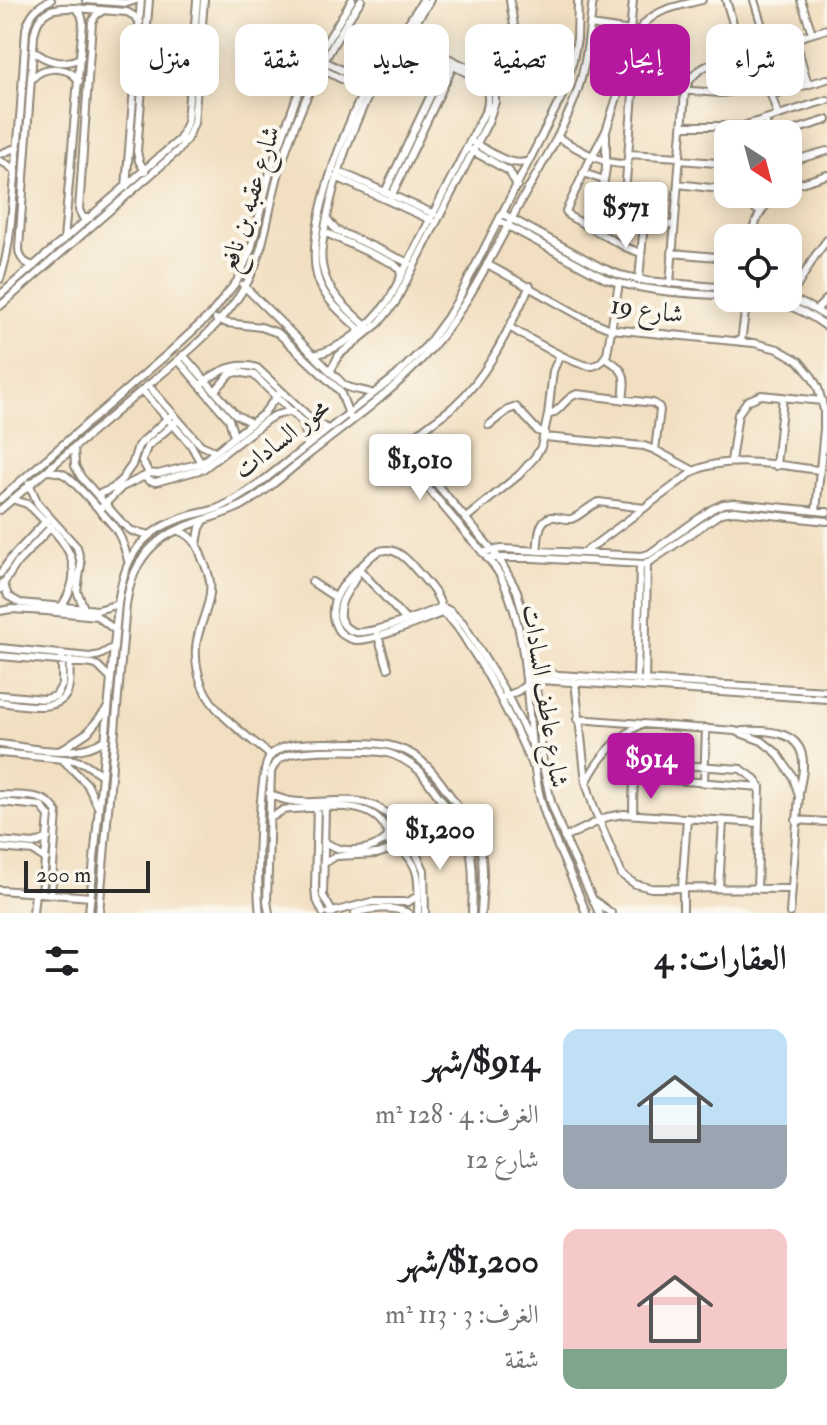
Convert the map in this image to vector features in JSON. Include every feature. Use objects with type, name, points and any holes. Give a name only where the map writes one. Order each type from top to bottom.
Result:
[{"type":"street","points":[[0,279],[8,252],[26,29],[38,8],[51,0]]},
{"type":"street","points":[[86,0],[136,1]]},
{"type":"street","points":[[145,171],[137,151],[149,0]]},
{"type":"street","points":[[197,0],[197,24]]},
{"type":"street","points":[[201,24],[204,0]]},
{"type":"street","name":"شارع عقبه بن نافع","points":[[328,47],[352,0]]},
{"type":"street","name":"شارع عقبه بن نافع","points":[[328,47],[361,0]]},
{"type":"street","points":[[409,24],[423,0]]},
{"type":"street","points":[[412,24],[430,0]]},
{"type":"street","points":[[511,0],[513,24]]},
{"type":"street","name":"محور السادات","points":[[374,397],[438,331],[501,218],[562,96],[577,39],[578,0]]},
{"type":"street","name":"محور السادات","points":[[590,24],[593,0]]},
{"type":"street","points":[[631,24],[633,0]]},
{"type":"street","points":[[666,0],[669,9]]},
{"type":"street","points":[[644,24],[650,17],[669,9],[702,0]]},
{"type":"street","points":[[726,0],[731,24]]},
{"type":"street","points":[[754,0],[761,24]]},
{"type":"street","points":[[801,0],[812,33]]},
{"type":"street","points":[[130,14],[136,1]]},
{"type":"street","points":[[126,187],[140,22],[136,1]]},
{"type":"street","points":[[34,266],[22,259],[19,248],[33,50],[40,18],[50,10],[73,5],[130,14],[140,22]]},
{"type":"street","points":[[64,240],[83,22],[73,5]]},
{"type":"street","points":[[90,218],[83,218],[79,210],[92,22],[104,10]]},
{"type":"street","name":"محور السادات","points":[[99,913],[126,605],[131,582],[141,560],[163,537],[242,505],[431,350],[459,314],[557,137],[577,93],[590,25]]},
{"type":"street","points":[[804,35],[827,29]]},
{"type":"street","points":[[33,50],[45,59],[67,63],[81,57]]},
{"type":"street","points":[[449,65],[465,73]]},
{"type":"street","points":[[690,80],[706,66]]},
{"type":"street","points":[[23,83],[31,82],[40,71],[48,69],[69,71],[79,81]]},
{"type":"street","points":[[804,71],[808,85]]},
{"type":"street","points":[[804,86],[827,79]]},
{"type":"street","points":[[0,295],[175,145],[184,133],[191,96]]},
{"type":"street","points":[[0,306],[179,150],[194,123],[195,96]]},
{"type":"street","name":"شارع عقبه بن نافع","points":[[0,510],[24,478],[211,314],[237,281],[251,249],[271,168],[298,96]]},
{"type":"street","name":"شارع عقبه بن نافع","points":[[0,499],[30,485],[181,357],[218,321],[245,286],[253,271],[279,172],[306,96]]},
{"type":"street","points":[[365,330],[326,279],[321,258],[337,174],[366,96]]},
{"type":"street","points":[[365,330],[327,296],[316,275],[314,258],[330,176],[366,96]]},
{"type":"street","points":[[389,196],[435,96]]},
{"type":"street","points":[[330,372],[339,355],[383,309],[492,113],[494,96]]},
{"type":"street","points":[[617,96],[606,131],[566,211],[569,216],[641,253]]},
{"type":"street","points":[[632,96],[625,210],[632,219],[644,223],[674,225]]},
{"type":"street","points":[[670,284],[685,96]]},
{"type":"street","points":[[771,96],[778,115]]},
{"type":"street","points":[[683,126],[743,126],[827,100]]},
{"type":"street","points":[[612,112],[631,115]]},
{"type":"street","points":[[802,128],[827,120]]},
{"type":"street","points":[[596,230],[606,162],[606,131]]},
{"type":"street","points":[[557,137],[606,162],[627,164]]},
{"type":"street","points":[[472,146],[509,162],[519,164],[529,161]]},
{"type":"street","points":[[472,146],[509,171],[517,186]]},
{"type":"street","points":[[314,355],[334,349],[388,313],[401,293],[472,146]]},
{"type":"street","points":[[0,154],[18,147]]},
{"type":"street","points":[[802,158],[827,151]]},
{"type":"street","points":[[628,154],[714,163]]},
{"type":"street","points":[[0,161],[16,172]]},
{"type":"street","points":[[583,173],[604,180]]},
{"type":"street","points":[[337,174],[433,217]]},
{"type":"street","points":[[802,183],[827,175]]},
{"type":"street","points":[[678,184],[714,188]]},
{"type":"street","points":[[755,208],[760,212]]},
{"type":"street","points":[[754,224],[764,208]]},
{"type":"street","points":[[501,218],[606,279],[714,287]]},
{"type":"street","points":[[327,219],[336,230],[409,263]]},
{"type":"street","points":[[639,280],[644,223]]},
{"type":"street","points":[[324,232],[394,264],[400,270],[401,278]]},
{"type":"street","points":[[802,277],[827,240]]},
{"type":"street","points":[[672,253],[714,257]]},
{"type":"street","name":"شارع 19","points":[[487,264],[584,318],[611,329],[741,342],[778,349],[799,361],[812,377],[822,401],[824,419],[816,511]]},
{"type":"street","points":[[620,279],[648,290],[714,295]]},
{"type":"street","points":[[509,327],[560,355],[587,366],[595,365],[605,358],[620,279]]},
{"type":"street","points":[[237,281],[350,389],[366,391],[374,397]]},
{"type":"street","points":[[409,442],[465,395],[488,365],[530,286]]},
{"type":"street","points":[[821,313],[827,299]]},
{"type":"street","points":[[802,304],[821,313]]},
{"type":"street","points":[[821,313],[827,307]]},
{"type":"street","points":[[802,311],[827,327]]},
{"type":"street","points":[[741,342],[745,312]]},
{"type":"street","points":[[211,314],[218,321],[261,327],[278,333],[340,391],[350,417]]},
{"type":"street","points":[[466,518],[527,466],[541,447],[548,415],[551,377],[560,355]]},
{"type":"street","points":[[181,357],[229,419],[234,436]]},
{"type":"street","points":[[605,358],[625,374],[623,400]]},
{"type":"street","points":[[203,383],[236,365],[257,368],[302,422],[306,429],[307,445]]},
{"type":"street","points":[[215,391],[230,374],[246,372],[327,429]]},
{"type":"street","points":[[203,383],[215,391],[235,414],[251,423]]},
{"type":"street","points":[[145,388],[201,445],[215,451]]},
{"type":"street","points":[[99,510],[122,487],[146,475],[201,463],[268,409],[279,394]]},
{"type":"street","points":[[548,415],[555,413],[568,398],[577,394],[653,403],[659,407],[660,414],[655,450]]},
{"type":"street","points":[[731,461],[738,414],[743,404],[756,396],[822,401]]},
{"type":"street","points":[[776,466],[783,397]]},
{"type":"street","points":[[489,425],[516,407],[545,435],[633,444],[655,450],[694,471]]},
{"type":"street","points":[[173,419],[142,441],[136,451],[150,481],[203,469],[268,419],[293,411]]},
{"type":"street","name":"محور السادات","points":[[89,913],[115,630],[128,562],[151,535],[176,520],[232,502],[327,429],[350,417]]},
{"type":"street","points":[[173,419],[201,463]]},
{"type":"street","name":"شارع عاطف السادات","points":[[409,442],[413,456],[498,557],[517,591],[524,618]]},
{"type":"street","name":"شارع عاطف السادات","points":[[409,442],[403,450],[405,460],[485,555],[500,575],[509,598],[526,678],[535,773],[543,807],[586,913]]},
{"type":"street","points":[[74,447],[73,456],[78,472],[97,495],[132,531],[151,535]]},
{"type":"street","points":[[97,495],[113,488],[138,460]]},
{"type":"street","points":[[583,553],[694,471],[708,465],[731,461],[820,470]]},
{"type":"street","points":[[46,471],[64,475],[99,510],[116,530],[128,562]]},
{"type":"street","points":[[24,478],[66,546],[73,563],[70,589],[62,606]]},
{"type":"street","points":[[9,496],[27,504],[77,547],[81,564],[77,591],[84,608]]},
{"type":"street","points":[[537,551],[540,526],[547,519],[570,519],[599,502],[644,508]]},
{"type":"street","points":[[485,555],[492,550],[537,551],[643,560],[723,504],[827,512]]},
{"type":"street","points":[[778,507],[779,516]]},
{"type":"street","points":[[800,509],[800,518]]},
{"type":"street","points":[[485,555],[643,560],[721,513],[734,511],[827,521]]},
{"type":"street","points":[[197,544],[204,521]]},
{"type":"street","points":[[0,574],[12,557],[50,522]]},
{"type":"street","points":[[50,522],[2,585],[8,596],[13,600],[62,606],[97,616],[115,630]]},
{"type":"street","points":[[178,530],[197,544],[210,582],[210,597],[196,649],[197,669],[203,687],[213,704],[277,761]]},
{"type":"street","points":[[442,610],[435,592],[408,561],[390,550],[370,556],[353,573],[336,598],[333,616],[338,631],[360,640],[442,610],[457,616],[533,747]]},
{"type":"street","points":[[641,683],[643,560]]},
{"type":"street","points":[[359,569],[408,622]]},
{"type":"street","points":[[359,569],[343,598],[340,616],[342,623],[352,631],[377,632]]},
{"type":"street","points":[[500,575],[507,572]]},
{"type":"street","points":[[312,582],[336,598]]},
{"type":"street","points":[[0,611],[98,610],[118,604]]},
{"type":"street","points":[[377,632],[388,668]]},
{"type":"street","points":[[0,656],[94,657],[114,647]]},
{"type":"street","points":[[0,648],[98,666],[111,679]]},
{"type":"street","points":[[0,695],[44,699],[56,696],[62,685],[66,658]]},
{"type":"street","points":[[0,702],[44,706],[63,699],[69,687],[66,658]]},
{"type":"street","points":[[536,676],[575,682],[827,691]]},
{"type":"street","points":[[504,697],[518,691],[526,678],[536,676],[827,699]]},
{"type":"street","name":"شارع عاطف السادات","points":[[536,676],[547,784],[564,837],[599,913]]},
{"type":"street","points":[[575,682],[586,782],[618,868],[628,880],[643,887],[792,889]]},
{"type":"street","points":[[504,697],[535,773]]},
{"type":"street","points":[[61,750],[88,732],[100,721],[108,707]]},
{"type":"street","points":[[577,719],[735,731],[776,731],[791,739],[803,760],[790,913]]},
{"type":"street","points":[[107,723],[116,724]]},
{"type":"street","points":[[586,782],[608,748],[641,724]]},
{"type":"street","points":[[704,782],[706,728]]},
{"type":"street","points":[[735,731],[762,741],[777,753],[789,769],[799,796]]},
{"type":"street","points":[[0,744],[85,750],[106,739]]},
{"type":"street","points":[[269,913],[269,819],[265,770],[270,756],[285,747],[315,743],[391,746],[404,750],[426,765],[465,832],[472,855],[472,913]]},
{"type":"street","points":[[260,913],[258,886],[266,793],[271,772],[277,761],[289,755],[316,752],[388,753],[411,763],[420,771],[459,810],[471,828],[481,853],[481,913]]},
{"type":"street","points":[[0,753],[84,763],[102,775]]},
{"type":"street","points":[[63,760],[87,784],[98,811],[108,816]]},
{"type":"street","points":[[633,814],[635,777],[644,764],[741,769],[760,787],[757,889]]},
{"type":"street","points":[[635,777],[760,787]]},
{"type":"street","points":[[266,793],[290,802],[367,811],[381,820],[388,842],[407,854],[417,872],[418,913]]},
{"type":"street","points":[[0,795],[45,799],[57,813],[43,893],[33,913]]},
{"type":"street","points":[[324,841],[336,848],[366,849],[381,843],[392,826],[411,824],[445,797]]},
{"type":"street","points":[[269,819],[283,810],[348,801],[372,804],[410,831],[410,840],[426,880],[425,913]]},
{"type":"street","points":[[0,802],[41,806],[49,816],[43,893]]},
{"type":"street","points":[[321,805],[323,896],[329,913]]},
{"type":"street","points":[[321,805],[315,887],[316,898],[329,913]]},
{"type":"street","points":[[323,864],[336,856],[377,854],[405,846],[434,817],[459,810]]},
{"type":"street","points":[[556,842],[615,815],[759,823]]},
{"type":"street","points":[[683,913],[687,818]]},
{"type":"street","points":[[796,820],[827,822]]},
{"type":"street","points":[[719,888],[723,821]]},
{"type":"street","points":[[0,841],[34,844],[48,838]]},
{"type":"street","points":[[0,848],[33,851],[46,859]]},
{"type":"street","points":[[0,890],[91,897]]},
{"type":"street","points":[[329,913],[371,902],[408,902],[418,896]]},
{"type":"street","points":[[591,898],[611,913]]},
{"type":"street","points":[[355,913],[373,909],[408,913]]}]
